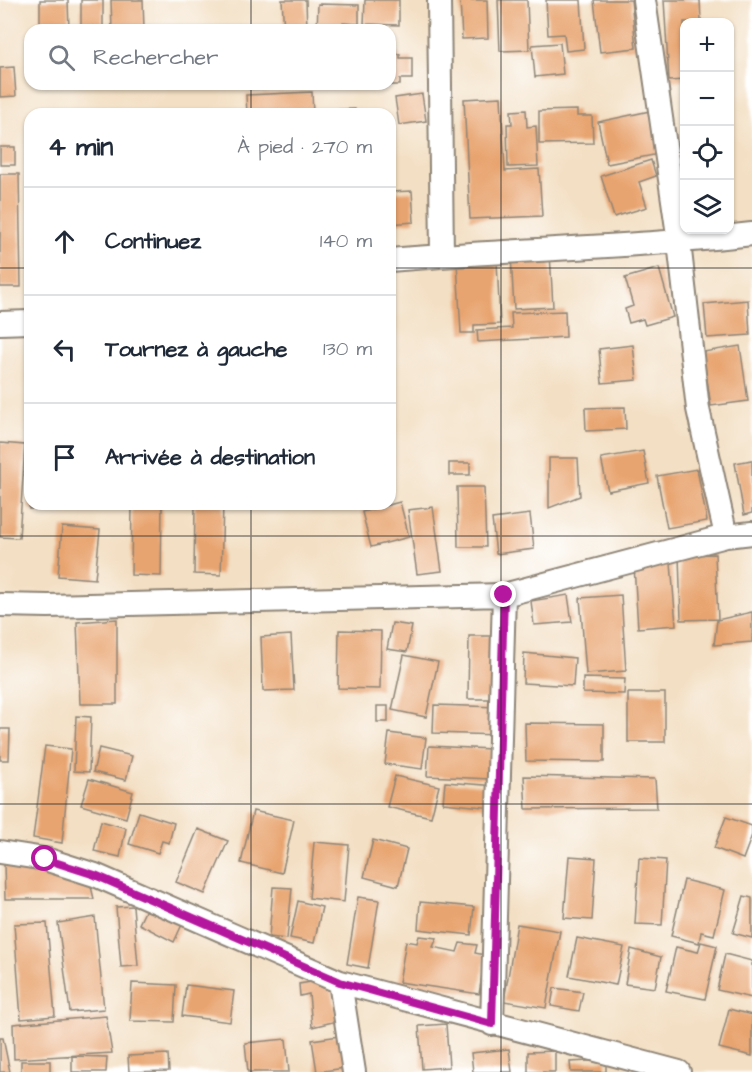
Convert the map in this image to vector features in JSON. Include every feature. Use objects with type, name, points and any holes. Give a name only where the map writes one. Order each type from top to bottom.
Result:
[{"type":"street","points":[[439,0],[442,255]]},
{"type":"street","points":[[644,0],[678,242],[698,410],[726,537]]},
{"type":"street","points":[[396,259],[678,242],[752,234]]},
{"type":"street","points":[[0,323],[24,322]]},
{"type":"street","points":[[0,605],[48,606],[504,595],[726,537],[752,533]]},
{"type":"street","points":[[492,1024],[504,595]]},
{"type":"street","points":[[0,852],[45,859],[95,875],[340,982],[679,1072]]},
{"type":"street","points":[[340,982],[354,1072]]},
{"type":"building","points":[[40,0],[68,0],[69,24],[40,24]]},
{"type":"building","points":[[81,0],[103,0],[103,24],[81,24]]},
{"type":"building","points":[[111,0],[143,0],[144,24],[112,24]]},
{"type":"building","points":[[282,0],[306,0],[307,24],[284,24]]},
{"type":"building","points":[[365,0],[399,0],[399,25],[364,24]]},
{"type":"building","points":[[460,0],[487,0],[488,38],[462,39]]},
{"type":"building","points":[[498,0],[527,0],[529,50],[500,51]]},
{"type":"building","points":[[546,0],[581,0],[584,49],[566,51],[564,34],[548,35]]},
{"type":"building","points":[[594,0],[631,0],[636,48],[600,52]]},
{"type":"building","points":[[664,0],[700,0],[701,18],[680,18],[680,80],[669,81]]},
{"type":"building","points":[[318,4],[359,5],[359,24],[317,24]]},
{"type":"building","points":[[560,43],[563,74],[535,77],[532,45]]},
{"type":"building","points":[[396,54],[400,54],[400,58],[412,58],[412,79],[400,79],[400,85],[396,85]]},
{"type":"building","points":[[14,67],[16,96],[0,97],[0,68]]},
{"type":"building","points":[[312,92],[313,108],[247,108],[246,95]]},
{"type":"building","points":[[422,94],[426,121],[399,125],[395,98]]},
{"type":"building","points":[[501,97],[505,171],[539,169],[542,216],[470,219],[464,99]]},
{"type":"building","points":[[526,110],[527,127],[536,126],[538,166],[508,167],[507,124],[512,124],[511,111]]},
{"type":"building","points":[[577,110],[577,116],[592,116],[593,143],[539,144],[539,111]]},
{"type":"building","points":[[650,111],[659,154],[607,164],[598,122]]},
{"type":"building","points":[[0,147],[15,147],[15,165],[0,165]]},
{"type":"building","points":[[651,160],[656,176],[639,182],[647,207],[614,217],[601,176]]},
{"type":"building","points":[[0,174],[19,174],[21,287],[0,287]]},
{"type":"building","points":[[412,191],[414,222],[396,224],[396,192]]},
{"type":"building","points":[[550,253],[553,307],[514,309],[511,255]]},
{"type":"building","points":[[497,261],[500,324],[474,325],[474,333],[461,333],[457,262]]},
{"type":"building","points":[[659,268],[673,317],[645,325],[643,319],[629,323],[625,309],[633,306],[625,278]]},
{"type":"building","points":[[748,300],[750,335],[707,338],[704,304]]},
{"type":"building","points":[[565,311],[566,337],[478,342],[477,330],[512,328],[511,313]]},
{"type":"building","points":[[633,345],[637,380],[602,383],[599,349]]},
{"type":"building","points":[[740,346],[748,401],[711,406],[703,352]]},
{"type":"building","points":[[625,407],[626,429],[586,431],[585,408]]},
{"type":"building","points":[[0,443],[24,445],[19,538],[0,537]]},
{"type":"building","points":[[643,451],[649,483],[608,491],[601,458]]},
{"type":"building","points":[[549,458],[578,458],[580,496],[549,508]]},
{"type":"building","points":[[752,460],[752,513],[744,515],[735,463]]},
{"type":"building","points":[[449,463],[470,463],[470,475],[449,475]]},
{"type":"building","points":[[697,469],[707,521],[667,528],[657,476]]},
{"type":"building","points":[[457,487],[484,487],[486,547],[458,547]]},
{"type":"building","points":[[400,502],[409,537],[371,547],[362,512],[396,510],[396,503]]},
{"type":"building","points":[[433,507],[442,571],[417,574],[408,510]]},
{"type":"building","points":[[132,510],[162,510],[161,576],[131,575]]},
{"type":"building","points":[[195,510],[223,510],[221,575],[194,574]]},
{"type":"building","points":[[530,514],[534,549],[496,554],[492,519]]},
{"type":"building","points":[[62,527],[100,530],[95,579],[58,576]]},
{"type":"building","points":[[715,554],[718,619],[681,620],[679,555]]},
{"type":"building","points":[[671,563],[676,625],[638,628],[634,566]]},
{"type":"building","points":[[568,595],[572,622],[534,625],[531,601]]},
{"type":"building","points":[[621,595],[626,671],[586,674],[580,598]]},
{"type":"building","points":[[752,612],[752,642],[714,645],[717,620]]},
{"type":"building","points":[[117,619],[117,704],[80,704],[77,622]]},
{"type":"building","points":[[392,623],[412,626],[407,652],[387,649]]},
{"type":"building","points":[[339,630],[381,631],[380,689],[338,688]]},
{"type":"building","points":[[291,635],[294,690],[263,691],[261,637]]},
{"type":"building","points":[[469,636],[495,636],[495,699],[468,699]]},
{"type":"building","points":[[524,653],[575,658],[573,686],[523,683]]},
{"type":"building","points":[[404,655],[438,662],[426,717],[392,710]]},
{"type":"building","points":[[583,678],[625,679],[624,694],[583,693]]},
{"type":"building","points":[[628,693],[665,693],[665,742],[628,742]]},
{"type":"building","points":[[434,705],[500,707],[500,735],[433,733]]},
{"type":"building","points":[[377,706],[388,706],[388,722],[377,722]]},
{"type":"building","points":[[76,716],[91,717],[89,772],[74,771]]},
{"type":"building","points":[[525,723],[604,724],[604,762],[526,761]]},
{"type":"building","points":[[0,729],[10,729],[9,760],[0,760]]},
{"type":"building","points":[[389,733],[426,738],[422,769],[385,764]]},
{"type":"building","points":[[45,746],[71,749],[62,843],[33,838]]},
{"type":"building","points":[[429,746],[491,749],[490,779],[427,776]]},
{"type":"building","points":[[99,748],[132,756],[126,780],[93,772]]},
{"type":"building","points":[[395,776],[439,786],[431,817],[387,807]]},
{"type":"building","points":[[524,776],[655,779],[657,808],[526,809]]},
{"type":"building","points":[[89,779],[133,792],[126,818],[81,805]]},
{"type":"building","points":[[445,782],[497,786],[494,808],[443,803]]},
{"type":"building","points":[[253,811],[294,820],[282,873],[241,863]]},
{"type":"building","points":[[139,812],[174,823],[169,843],[162,841],[158,853],[129,844]]},
{"type":"building","points":[[726,817],[752,826],[752,835],[743,859],[714,848]]},
{"type":"building","points":[[101,821],[126,828],[120,857],[94,851]]},
{"type":"building","points":[[198,829],[228,841],[205,894],[176,882]]},
{"type":"building","points":[[373,840],[407,849],[398,886],[364,877]]},
{"type":"building","points":[[314,842],[349,845],[344,902],[309,898]]},
{"type":"building","points":[[569,856],[596,858],[592,920],[564,918]]},
{"type":"building","points":[[639,858],[666,860],[662,925],[635,924]]},
{"type":"building","points":[[36,861],[89,878],[94,899],[5,899],[4,864]]},
{"type":"building","points":[[684,880],[725,890],[714,935],[701,932],[699,943],[671,936]]},
{"type":"building","points":[[273,887],[292,888],[287,939],[269,937]]},
{"type":"building","points":[[744,896],[752,898],[752,938],[733,933]]},
{"type":"building","points":[[358,897],[379,900],[368,968],[347,964]]},
{"type":"building","points":[[298,901],[322,907],[314,943],[290,938]]},
{"type":"building","points":[[420,902],[474,907],[471,935],[418,929]]},
{"type":"building","points":[[148,905],[185,918],[174,942],[139,924]]},
{"type":"building","points":[[133,906],[138,966],[121,967],[116,907]]},
{"type":"building","points":[[95,917],[104,1009],[70,1012],[58,923]]},
{"type":"building","points":[[47,923],[55,1016],[21,1019],[14,924]]},
{"type":"building","points":[[517,924],[560,931],[546,1008],[504,1001]]},
{"type":"building","points":[[419,936],[437,938],[433,947],[457,952],[460,943],[477,945],[475,953],[485,955],[479,994],[399,982],[406,941],[417,943]]},
{"type":"building","points":[[577,938],[624,947],[616,985],[569,976]]},
{"type":"building","points":[[701,942],[717,946],[705,999],[666,991],[676,947],[698,952]]},
{"type":"building","points":[[631,949],[661,957],[655,988],[625,984]]},
{"type":"building","points":[[725,954],[752,961],[752,998],[717,990]]},
{"type":"building","points":[[329,979],[337,1021],[312,1027],[309,994],[300,996],[299,984]]},
{"type":"building","points":[[132,983],[176,985],[174,1022],[130,1021]]},
{"type":"building","points":[[186,985],[234,991],[230,1022],[182,1016]]},
{"type":"building","points":[[554,988],[583,992],[579,1011],[551,1006]]},
{"type":"building","points":[[729,1009],[752,1015],[752,1056],[719,1048]]},
{"type":"building","points":[[106,1016],[112,1053],[14,1059],[13,1024]]},
{"type":"building","points":[[446,1024],[449,1067],[422,1069],[419,1026]]},
{"type":"building","points":[[346,1035],[352,1067],[317,1072],[312,1040]]},
{"type":"building","points":[[0,1038],[3,1038],[10,1072],[0,1072]]},
{"type":"building","points":[[286,1039],[289,1072],[248,1072],[245,1043]]},
{"type":"building","points":[[509,1049],[512,1072],[473,1072],[471,1053]]},
{"type":"building","points":[[555,1051],[555,1072],[528,1072],[528,1052]]},
{"type":"building","points":[[168,1054],[169,1071],[129,1072],[128,1056]]},
{"type":"building","points":[[72,1056],[107,1057],[106,1072],[72,1072]]},
{"type":"building","points":[[606,1060],[606,1072],[571,1072],[570,1062]]},
{"type":"building","points":[[21,1061],[50,1061],[50,1072],[21,1072]]},
{"type":"route","points":[[45,859],[95,875],[340,982],[492,1024],[504,595]]}]
